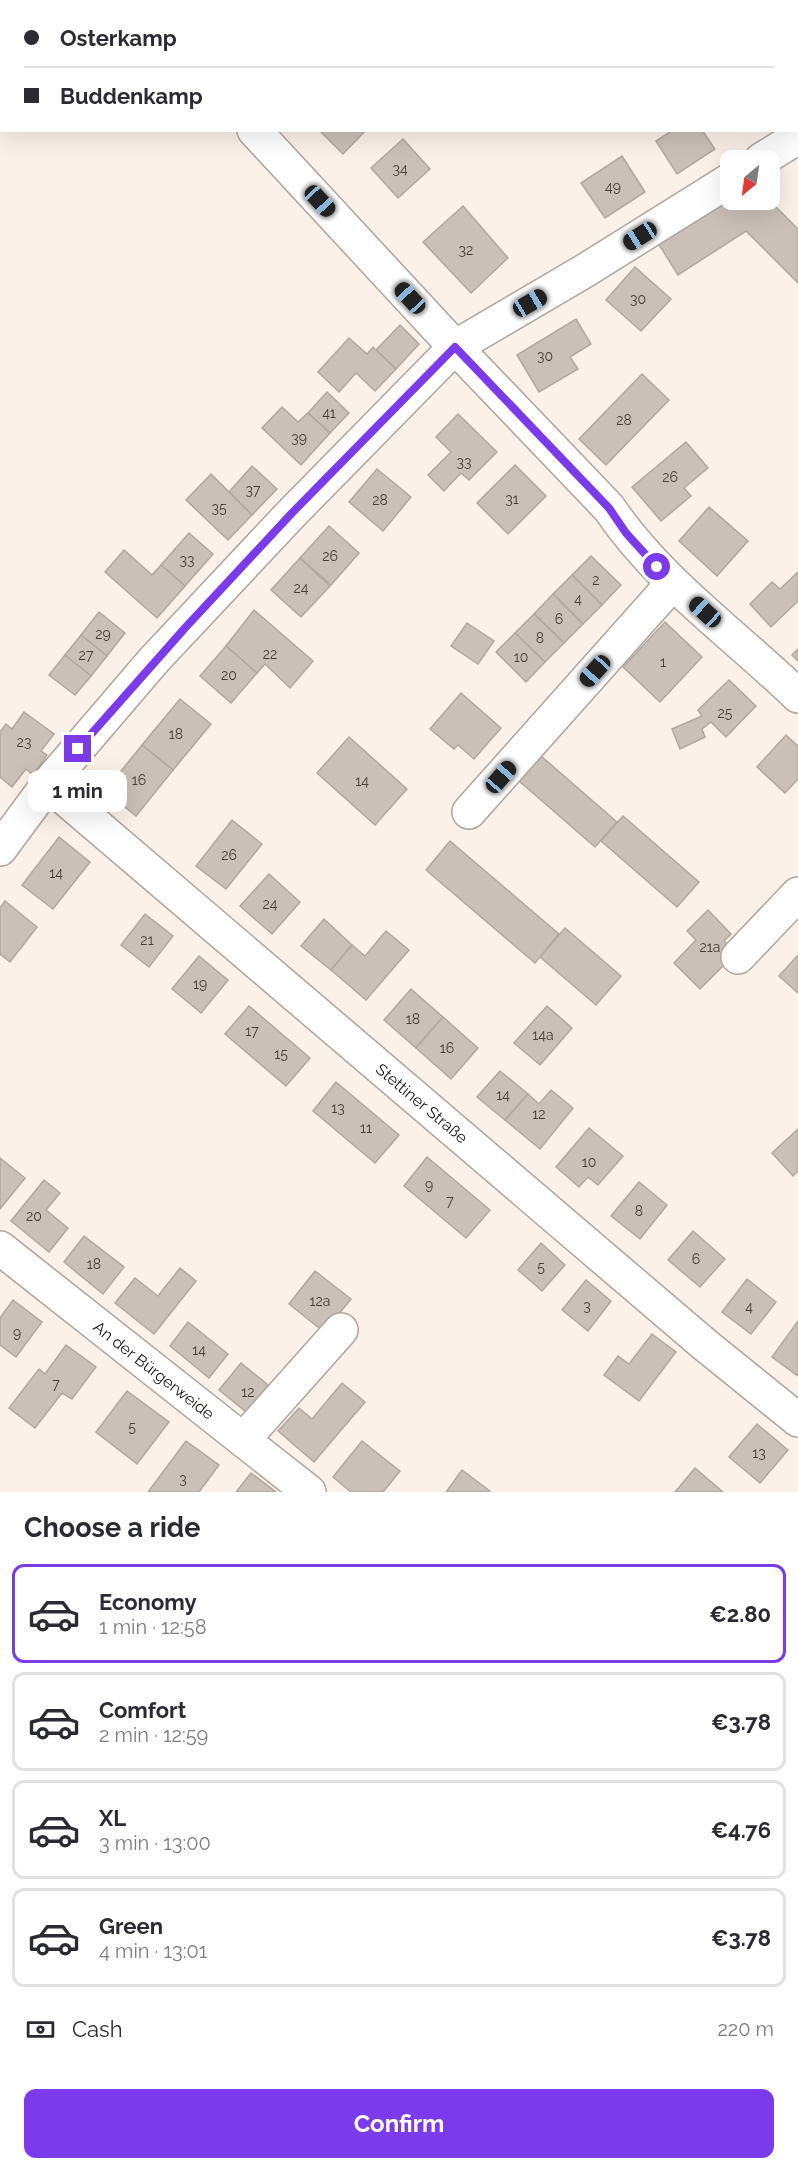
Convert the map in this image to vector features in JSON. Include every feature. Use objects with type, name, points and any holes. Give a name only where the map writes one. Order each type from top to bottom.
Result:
[{"type":"street","points":[[260,132],[455,347],[609,508],[626,533],[673,583],[798,696]]},
{"type":"street","points":[[780,150],[796,142]]},
{"type":"street","points":[[0,849],[48,784],[171,643],[292,513],[455,347],[586,270],[720,186]]},
{"type":"street","points":[[469,812],[673,583]]},
{"type":"street","name":"Stettiner Straße","points":[[48,784],[704,1344],[798,1420]]},
{"type":"street","points":[[738,957],[798,894]]},
{"type":"street","name":"An der Bürgerweide","points":[[0,1248],[309,1492]]},
{"type":"street","points":[[243,1440],[341,1330]]},
{"type":"building","points":[[321,132],[364,132],[343,154]]},
{"type":"building","points":[[670,132],[703,132],[715,149],[677,174],[656,141]]},
{"type":"building","points":[[403,139],[430,169],[398,198],[371,168]]},
{"type":"building","points":[[622,156],[645,192],[605,218],[581,183]]},
{"type":"building","points":[[720,204],[720,210],[779,210],[798,229],[798,283],[746,231],[678,275],[658,243]]},
{"type":"building","points":[[463,206],[508,258],[471,293],[423,242]]},
{"type":"building","points":[[635,267],[671,299],[641,331],[606,300]]},
{"type":"building","points":[[576,319],[591,344],[570,357],[578,369],[539,392],[517,355]]},
{"type":"building","points":[[400,325],[419,344],[396,369],[376,350]]},
{"type":"building","points":[[349,338],[367,354],[373,347],[396,369],[375,391],[356,373],[339,392],[318,372]]},
{"type":"building","points":[[642,374],[669,400],[606,465],[579,439]]},
{"type":"building","points":[[327,392],[349,413],[330,433],[308,413]]},
{"type":"building","points":[[282,407],[298,422],[308,413],[330,433],[301,465],[262,428]]},
{"type":"building","points":[[458,414],[497,452],[469,480],[461,473],[444,491],[428,475],[451,452],[436,437]]},
{"type":"building","points":[[686,442],[708,468],[684,488],[691,496],[661,521],[632,487]]},
{"type":"building","points":[[515,465],[546,496],[508,534],[477,503]]},
{"type":"building","points":[[252,466],[277,489],[252,515],[229,492]]},
{"type":"building","points":[[377,469],[411,497],[383,531],[349,502]]},
{"type":"building","points":[[211,474],[252,515],[228,540],[186,500]]},
{"type":"building","points":[[709,507],[748,541],[717,576],[679,541]]},
{"type":"building","points":[[329,526],[359,553],[331,585],[300,558]]},
{"type":"building","points":[[189,533],[213,554],[185,586],[161,565]]},
{"type":"building","points":[[124,550],[152,575],[161,565],[185,586],[157,618],[105,572]]},
{"type":"building","points":[[591,556],[621,585],[602,605],[572,575]]},
{"type":"building","points":[[300,558],[330,586],[301,617],[271,590]]},
{"type":"building","points":[[798,572],[798,601],[771,627],[750,604],[772,582],[780,589]]},
{"type":"building","points":[[572,575],[602,605],[583,624],[553,594]]},
{"type":"building","points":[[553,594],[583,624],[564,643],[534,614]]},
{"type":"building","points":[[254,610],[313,661],[290,688],[265,664],[257,673],[226,646]]},
{"type":"building","points":[[99,612],[125,633],[107,656],[81,635]]},
{"type":"building","points":[[534,614],[564,643],[545,662],[515,633]]},
{"type":"building","points":[[665,622],[702,657],[660,702],[623,667]]},
{"type":"building","points":[[467,623],[494,641],[478,664],[451,646]]},
{"type":"building","points":[[515,633],[545,662],[526,682],[496,652]]},
{"type":"building","points":[[81,635],[107,656],[91,676],[65,655]]},
{"type":"building","points":[[226,646],[257,673],[231,703],[200,676]]},
{"type":"building","points":[[798,649],[798,661],[792,655]]},
{"type":"building","points":[[65,655],[91,676],[75,695],[49,675]]},
{"type":"building","points":[[729,680],[756,706],[726,737],[711,722],[702,729],[705,737],[680,749],[672,729],[702,716],[698,710]]},
{"type":"building","points":[[461,693],[501,728],[474,759],[458,745],[454,749],[430,729]]},
{"type":"building","points":[[180,699],[211,724],[173,770],[142,745]]},
{"type":"building","points":[[24,712],[54,734],[41,751],[47,755],[33,775],[26,769],[12,787],[0,777],[0,732],[6,724],[12,729]]},
{"type":"building","points":[[786,735],[798,746],[798,779],[785,793],[757,767]]},
{"type":"building","points":[[349,737],[407,789],[375,825],[317,773]]},
{"type":"building","points":[[142,745],[173,770],[136,816],[105,791]]},
{"type":"building","points":[[541,756],[617,822],[595,847],[519,781]]},
{"type":"building","points":[[623,816],[699,882],[677,907],[601,841]]},
{"type":"building","points":[[232,820],[262,844],[226,889],[196,866]]},
{"type":"building","points":[[59,837],[90,862],[53,909],[22,885]]},
{"type":"building","points":[[450,841],[559,934],[535,963],[426,870]]},
{"type":"building","points":[[269,874],[300,902],[272,934],[240,906]]},
{"type":"building","points":[[5,901],[37,927],[10,962],[0,954],[0,908]]},
{"type":"building","points":[[708,910],[731,934],[724,941],[736,953],[700,989],[674,963],[696,940],[687,931]]},
{"type":"building","points":[[145,914],[173,936],[149,967],[121,945]]},
{"type":"building","points":[[324,919],[352,945],[331,970],[301,946]]},
{"type":"building","points":[[565,928],[621,976],[596,1005],[540,957]]},
{"type":"building","points":[[386,931],[409,950],[366,1000],[331,970],[352,945],[365,956]]},
{"type":"building","points":[[798,955],[798,993],[779,976]]},
{"type":"building","points":[[199,956],[228,980],[201,1013],[172,989]]},
{"type":"building","points":[[411,989],[443,1017],[416,1048],[384,1020]]},
{"type":"building","points":[[249,1006],[310,1058],[286,1086],[225,1034]]},
{"type":"building","points":[[547,1006],[572,1028],[540,1065],[514,1043]]},
{"type":"building","points":[[443,1017],[478,1048],[451,1079],[416,1048]]},
{"type":"building","points":[[500,1071],[528,1094],[505,1120],[477,1097]]},
{"type":"building","points":[[336,1082],[399,1135],[375,1163],[313,1111]]},
{"type":"building","points":[[551,1090],[573,1108],[540,1149],[505,1120],[528,1094],[539,1104]]},
{"type":"building","points":[[589,1128],[623,1156],[598,1185],[588,1177],[579,1187],[556,1167]]},
{"type":"building","points":[[798,1129],[798,1171],[793,1176],[772,1153]]},
{"type":"building","points":[[427,1157],[490,1210],[466,1238],[404,1186]]},
{"type":"building","points":[[0,1158],[25,1178],[0,1209]]},
{"type":"building","points":[[44,1180],[60,1193],[46,1210],[68,1228],[49,1252],[11,1221]]},
{"type":"building","points":[[639,1182],[667,1205],[640,1239],[611,1216]]},
{"type":"building","points":[[693,1231],[725,1259],[700,1287],[668,1260]]},
{"type":"building","points":[[84,1236],[124,1267],[103,1294],[64,1262]]},
{"type":"building","points":[[541,1243],[565,1265],[542,1291],[518,1270]]},
{"type":"building","points":[[180,1268],[196,1281],[154,1334],[115,1303],[135,1278],[158,1296]]},
{"type":"building","points":[[315,1271],[351,1299],[324,1332],[289,1304]]},
{"type":"building","points":[[747,1279],[776,1302],[751,1334],[722,1312]]},
{"type":"building","points":[[586,1280],[611,1301],[588,1331],[562,1310]]},
{"type":"building","points":[[13,1300],[42,1322],[16,1357],[0,1345],[0,1318]]},
{"type":"building","points":[[798,1321],[798,1376],[772,1357]]},
{"type":"building","points":[[188,1322],[228,1354],[209,1378],[170,1346]]},
{"type":"building","points":[[652,1334],[676,1352],[639,1401],[604,1375],[618,1356],[629,1364]]},
{"type":"building","points":[[66,1345],[96,1367],[72,1399],[62,1393],[35,1428],[9,1408],[39,1369],[45,1374]]},
{"type":"building","points":[[241,1363],[278,1393],[256,1420],[219,1390]]},
{"type":"building","points":[[342,1383],[365,1402],[314,1462],[278,1431],[299,1408],[312,1419]]},
{"type":"building","points":[[127,1391],[169,1422],[137,1464],[96,1432]]},
{"type":"building","points":[[757,1424],[788,1450],[760,1483],[729,1457]]},
{"type":"building","points":[[186,1441],[219,1465],[199,1492],[148,1492]]},
{"type":"building","points":[[362,1441],[400,1471],[383,1492],[351,1492],[333,1477]]},
{"type":"building","points":[[695,1468],[723,1492],[675,1492]]},
{"type":"building","points":[[462,1470],[490,1491],[490,1492],[446,1492]]},
{"type":"building","points":[[251,1473],[276,1492],[236,1492]]},
{"type":"route","points":[[78,749],[154,660],[292,513],[455,347],[609,508],[626,533],[657,567]]}]
